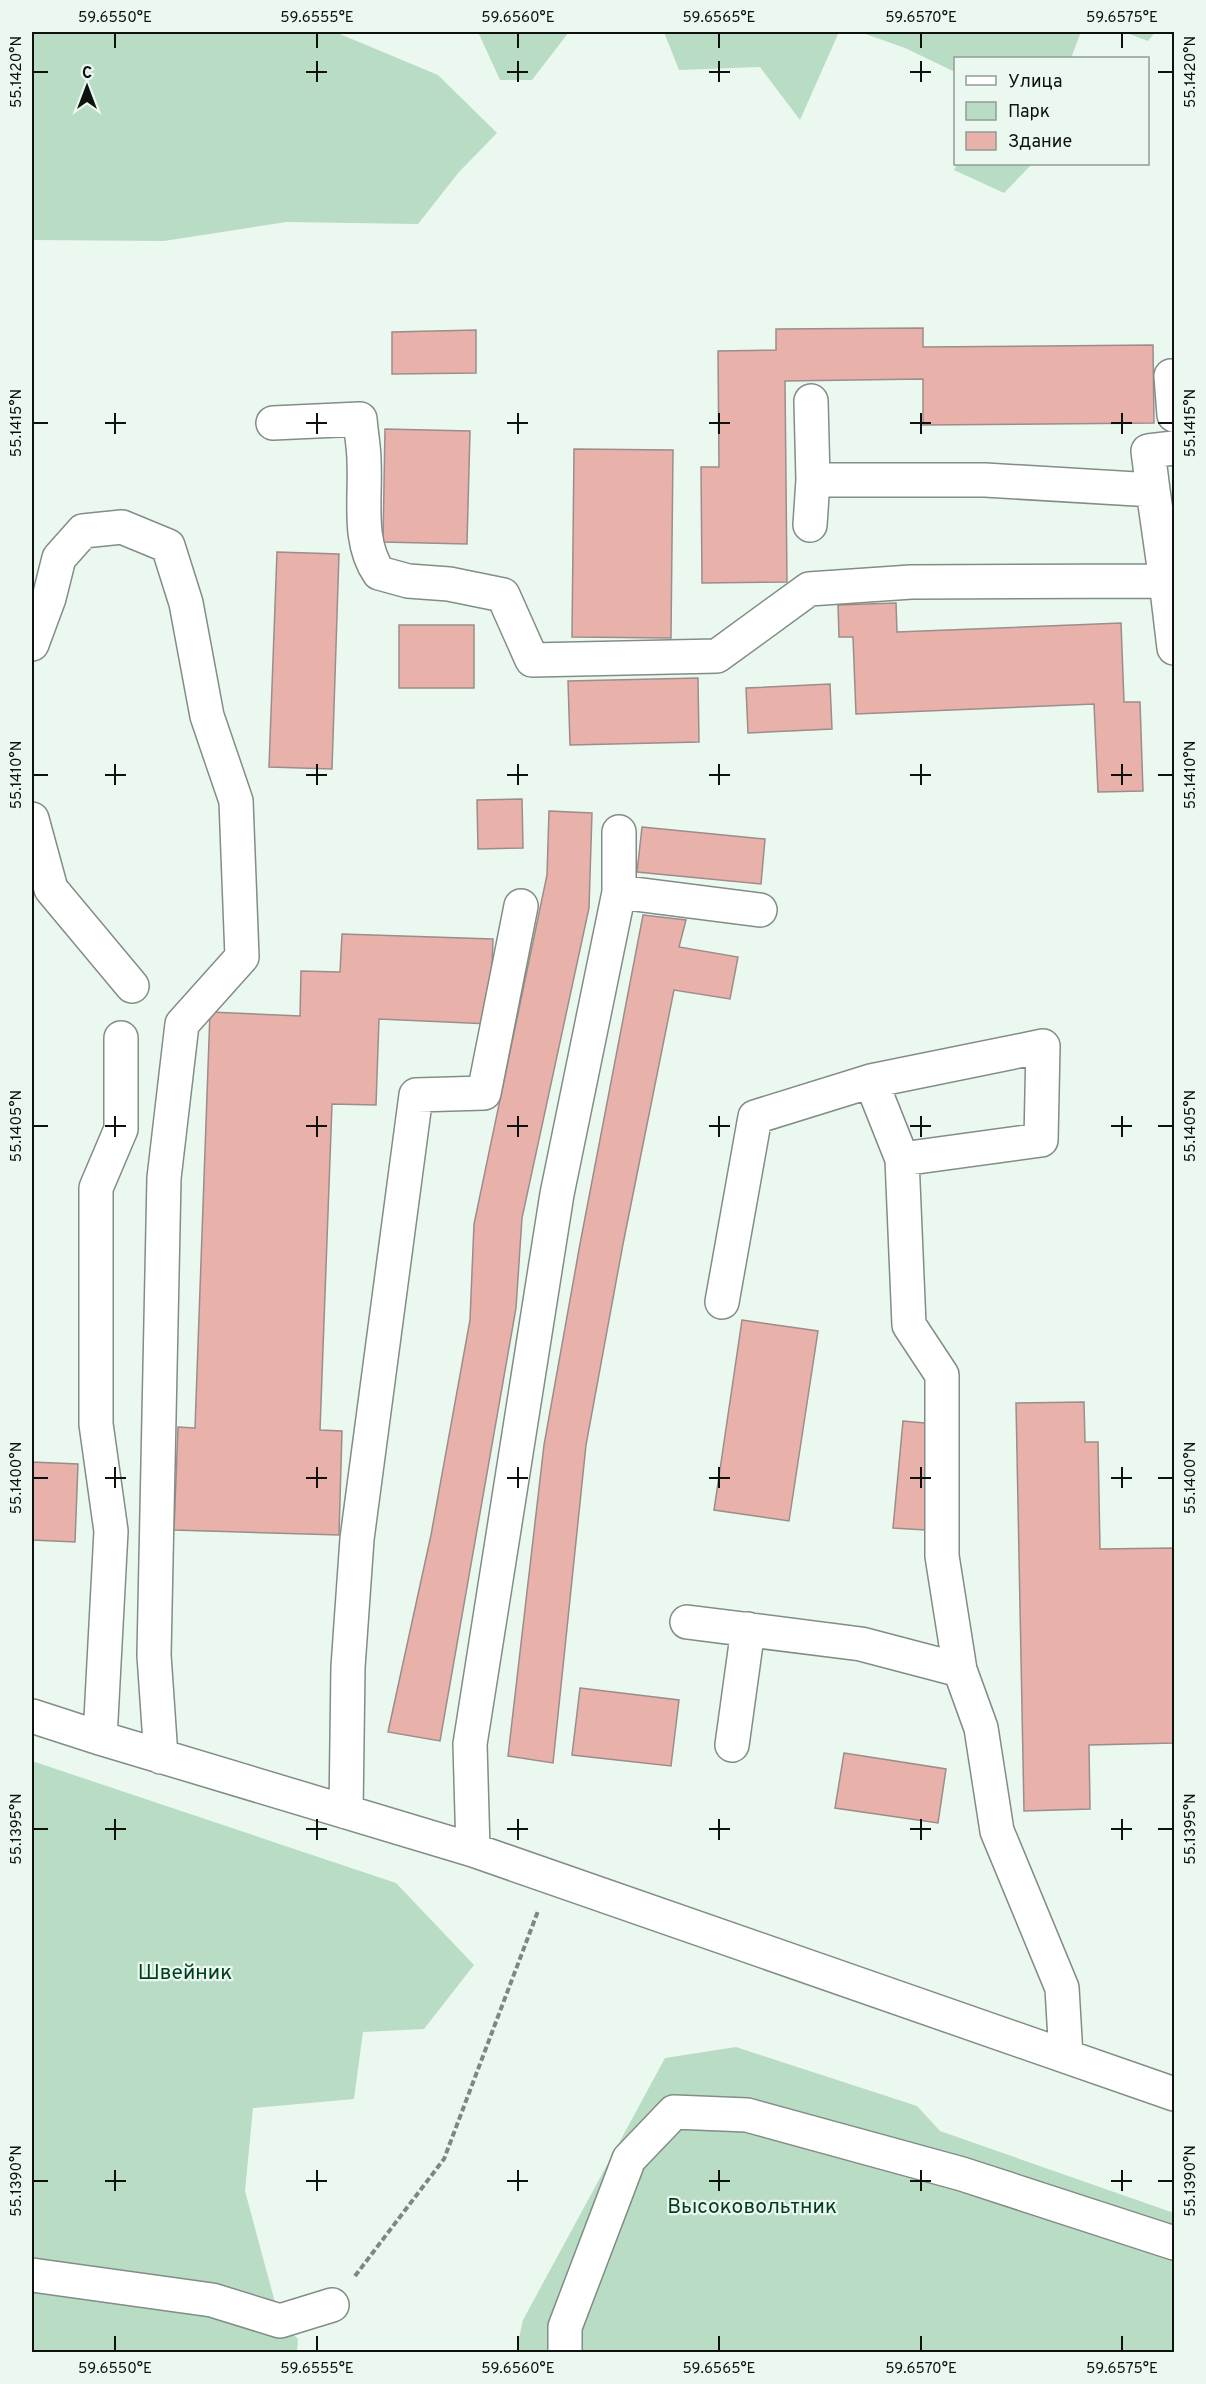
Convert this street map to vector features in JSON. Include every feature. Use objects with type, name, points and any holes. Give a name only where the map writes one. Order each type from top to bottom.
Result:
[{"type":"lane","points":[[1174,376],[1172,376],[1174,415]]},
{"type":"lane","points":[[810,525],[813,480],[811,401]]},
{"type":"lane","points":[[273,423],[360,419],[364,460],[364,522],[370,559],[379,573],[408,581],[449,584],[503,595],[532,660],[717,656],[809,589],[911,582],[1166,581]]},
{"type":"lane","points":[[1174,448],[1148,451],[1174,648]]},
{"type":"lane","points":[[813,480],[985,480],[1152,490]]},
{"type":"lane","points":[[32,644],[49,598],[58,558],[84,531],[122,527],[168,546],[186,603],[207,716],[237,801],[242,957],[182,1024],[164,1178],[154,1655],[161,1757]]},
{"type":"lane","points":[[32,819],[51,889],[132,986]]},
{"type":"lane","points":[[473,1850],[470,1744],[557,1194],[619,892],[619,832]]},
{"type":"lane","points":[[619,892],[760,910]]},
{"type":"lane","points":[[346,1812],[348,1667],[357,1539],[416,1095],[484,1093],[521,906]]},
{"type":"lane","points":[[100,1738],[111,1531],[96,1424],[96,1188],[120,1129],[120,1038]]},
{"type":"lane","points":[[722,1302],[755,1117],[871,1080],[1043,1046],[1041,1140],[902,1159]]},
{"type":"lane","points":[[871,1080],[902,1159],[909,1325],[942,1375],[942,1556],[960,1670],[981,1728],[997,1830],[1062,1988],[1066,2056]]},
{"type":"lane","points":[[687,1622],[861,1644],[960,1670]]},
{"type":"lane","points":[[732,1745],[748,1629]]},
{"type":"lane","points":[[32,1716],[473,1850],[1174,2094]]},
{"type":"lane","points":[[566,2352],[566,2327],[629,2160],[674,2112],[747,2115],[962,2174],[1174,2243]]},
{"type":"lane","points":[[32,2275],[212,2300],[280,2321],[332,2305]]},
{"type":"path","points":[[332,2305],[444,2159],[551,1877]]},
{"type":"green space","points":[[32,32],[335,32],[438,75],[497,133],[459,172],[418,224],[286,222],[164,241],[32,240]]},
{"type":"green space","points":[[478,32],[569,32],[532,80],[500,80]]},
{"type":"green space","points":[[664,32],[839,32],[800,120],[760,67],[679,70]]},
{"type":"green space","points":[[860,32],[1081,32],[1071,57],[954,57],[954,72],[905,48]]},
{"type":"green space","points":[[1124,32],[1155,32],[1148,41]]},
{"type":"green space","points":[[956,165],[1031,165],[1004,193],[954,170]]},
{"type":"green space","name":"Швейник","points":[[32,1761],[396,1883],[474,1965],[424,2029],[363,2032],[354,2099],[253,2108],[245,2191],[280,2321],[298,2339],[297,2352],[32,2352]]},
{"type":"green space","name":"Высоковольтник","points":[[736,2047],[917,2106],[940,2131],[1174,2213],[1174,2352],[516,2352],[523,2320],[665,2058]]},
{"type":"building","points":[[923,328],[923,347],[1153,345],[1154,423],[923,425],[923,379],[785,381],[787,582],[702,583],[701,467],[719,467],[718,351],[776,350],[776,329]]},
{"type":"building","points":[[476,330],[476,373],[392,374],[392,332]]},
{"type":"building","points":[[385,429],[470,431],[467,544],[383,542]]},
{"type":"building","points":[[574,449],[673,450],[671,638],[572,637]]},
{"type":"building","points":[[277,552],[339,554],[332,769],[269,767]]},
{"type":"building","points":[[896,603],[897,632],[1121,623],[1124,702],[1140,702],[1143,791],[1098,792],[1094,704],[856,714],[853,637],[839,637],[838,605]]},
{"type":"building","points":[[399,625],[474,625],[474,688],[399,688]]},
{"type":"building","points":[[698,678],[699,742],[570,745],[568,681]]},
{"type":"building","points":[[830,684],[832,729],[748,733],[746,688]]},
{"type":"building","points":[[522,799],[523,848],[478,849],[477,800]]},
{"type":"building","points":[[549,811],[592,813],[589,908],[522,1218],[516,1308],[440,1741],[388,1732],[431,1535],[470,1320],[474,1224],[547,875]]},
{"type":"building","points":[[642,827],[765,839],[761,884],[637,872]]},
{"type":"building","points":[[643,915],[686,920],[679,947],[738,957],[730,999],[674,990],[623,1244],[586,1445],[553,1763],[508,1756],[544,1445]]},
{"type":"building","points":[[342,934],[493,939],[490,1024],[379,1019],[376,1105],[332,1104],[320,1430],[342,1431],[339,1535],[174,1530],[178,1427],[195,1428],[210,1012],[300,1016],[301,971],[340,972]]},
{"type":"building","points":[[742,1320],[818,1331],[789,1521],[714,1510]]},
{"type":"building","points":[[1084,1402],[1085,1442],[1098,1442],[1100,1549],[1174,1548],[1174,1743],[1089,1745],[1090,1809],[1024,1811],[1016,1403]]},
{"type":"building","points":[[903,1421],[935,1424],[925,1530],[893,1528]]},
{"type":"building","points":[[32,1462],[78,1464],[75,1542],[32,1540]]},
{"type":"building","points":[[580,1688],[679,1700],[671,1766],[572,1755]]},
{"type":"building","points":[[844,1753],[946,1769],[938,1823],[835,1808]]}]
